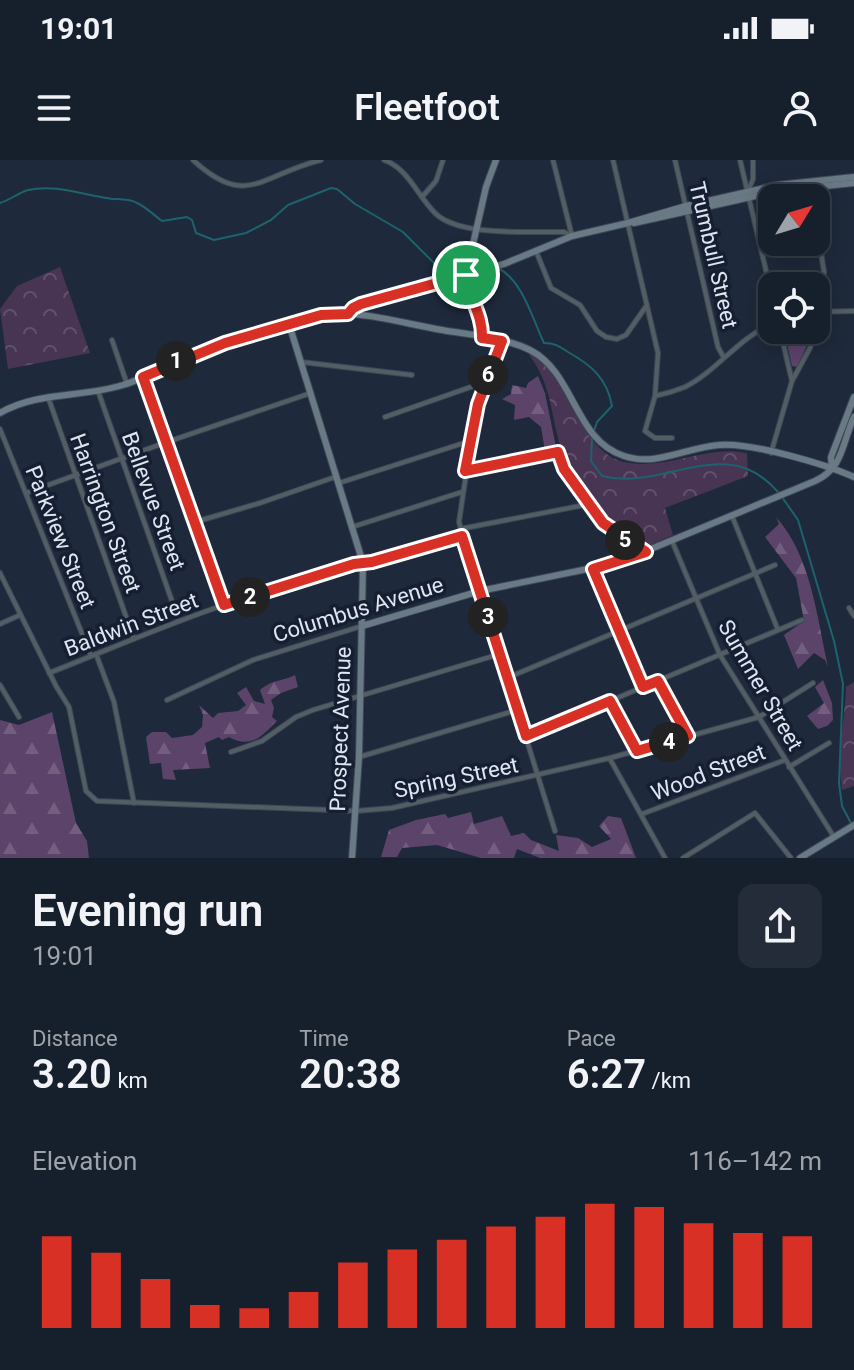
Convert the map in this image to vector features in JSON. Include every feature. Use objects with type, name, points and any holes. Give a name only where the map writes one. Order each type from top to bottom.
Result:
[{"type":"street","points":[[193,160],[232,187],[250,186],[298,162],[321,160]]},
{"type":"street","points":[[384,160],[401,171],[435,213],[449,224],[477,229],[564,232],[572,236]]},
{"type":"street","points":[[422,197],[436,181],[443,160]]},
{"type":"street","points":[[482,338],[481,318],[468,284],[467,271],[496,160]]},
{"type":"street","points":[[553,160],[572,236]]},
{"type":"street","points":[[613,160],[658,353],[655,396],[645,431],[655,438],[672,438]]},
{"type":"street","name":"Trumbull Street","points":[[675,160],[718,347],[723,356]]},
{"type":"street","points":[[740,160],[766,272]]},
{"type":"street","points":[[748,195],[753,179],[753,160]]},
{"type":"street","points":[[348,314],[361,304],[467,271],[476,272],[514,260],[572,236],[808,183],[854,180]]},
{"type":"street","points":[[536,251],[551,288],[580,305],[597,331],[606,337],[617,339],[626,335],[648,304]]},
{"type":"street","points":[[830,311],[854,311]]},
{"type":"street","points":[[0,413],[25,401],[127,384],[205,350],[327,314],[348,314],[527,348],[548,364],[584,421],[601,443],[616,453],[639,459],[655,458],[724,444],[771,453],[854,477]]},
{"type":"street","name":"Prospect Avenue","points":[[289,324],[363,563],[359,757],[352,858]]},
{"type":"street","points":[[655,396],[684,387],[758,332]]},
{"type":"street","points":[[112,340],[127,384]]},
{"type":"street","points":[[502,341],[485,382],[470,441],[458,516],[555,831]]},
{"type":"street","points":[[783,344],[792,381]]},
{"type":"street","points":[[771,453],[792,381],[811,344]]},
{"type":"street","points":[[301,362],[412,375]]},
{"type":"street","points":[[143,377],[224,605]]},
{"type":"street","points":[[385,417],[485,382]]},
{"type":"street","name":"Bellevue Street","points":[[98,391],[179,621]]},
{"type":"street","points":[[26,493],[311,393]]},
{"type":"street","name":"Harrington Street","points":[[48,397],[134,639]]},
{"type":"street","points":[[832,469],[840,458],[854,397]]},
{"type":"street","name":"Parkview Street","points":[[0,429],[114,702],[134,803]]},
{"type":"street","points":[[195,522],[470,441]]},
{"type":"street","points":[[465,471],[558,452],[564,469],[610,530],[646,552]]},
{"type":"street","name":"Columbus Avenue","points":[[167,700],[253,660],[362,626],[480,591],[593,569],[646,552],[823,478],[832,469]]},
{"type":"street","points":[[352,527],[462,492]]},
{"type":"street","points":[[460,529],[590,504]]},
{"type":"street","points":[[732,516],[778,630]]},
{"type":"street","name":"Baldwin Street","points":[[49,673],[224,605],[462,536]]},
{"type":"street","name":"Summer Street","points":[[672,541],[720,655],[834,837]]},
{"type":"street","points":[[507,678],[775,565]]},
{"type":"street","points":[[593,569],[643,687]]},
{"type":"street","points":[[0,573],[49,673]]},
{"type":"street","points":[[849,608],[854,616]]},
{"type":"street","points":[[0,624],[20,614]]},
{"type":"street","points":[[526,736],[802,620]]},
{"type":"street","points":[[231,752],[262,741],[305,713],[500,654]]},
{"type":"street","name":"Spring Street","points":[[49,673],[69,707],[90,798],[134,803],[356,811],[392,808],[538,775],[759,717],[813,683]]},
{"type":"street","points":[[658,681],[688,736]]},
{"type":"street","points":[[0,686],[19,717]]},
{"type":"street","points":[[610,701],[637,751]]},
{"type":"street","points":[[359,757],[517,710]]},
{"type":"street","points":[[789,767],[829,743]]},
{"type":"street","points":[[610,758],[665,858]]},
{"type":"street","name":"Wood Street","points":[[642,814],[785,760]]},
{"type":"street","points":[[683,858],[755,813],[791,858]]},
{"type":"street","points":[[800,858],[854,825]]},
{"type":"green space","points":[[60,267],[90,353],[8,369],[0,309],[17,286]]},
{"type":"green space","points":[[787,344],[808,344],[797,367],[792,366]]},
{"type":"green space","points":[[529,351],[552,371],[592,440],[615,459],[645,464],[732,451],[747,453],[748,476],[665,508],[673,535],[645,547],[597,506],[569,467],[543,379]]},
{"type":"green space","points":[[538,376],[545,393],[556,447],[545,451],[541,427],[529,417],[514,420],[515,405],[502,399],[511,394],[512,385],[526,388]]},
{"type":"green space","points":[[776,517],[788,533],[805,568],[828,667],[825,660],[814,653],[798,669],[784,635],[804,621],[796,578],[765,537],[779,524]]},
{"type":"green space","points":[[295,675],[298,687],[271,700],[274,708],[272,717],[277,721],[261,736],[244,742],[219,737],[205,743],[210,768],[173,770],[176,780],[163,779],[161,763],[150,764],[146,737],[152,732],[166,732],[172,738],[193,735],[202,727],[203,715],[199,705],[213,718],[218,713],[238,711],[246,705],[237,693],[246,687],[254,701],[265,704],[260,690]]},
{"type":"green space","points":[[823,680],[832,703],[833,720],[818,729],[807,716],[824,703],[815,687]]},
{"type":"green space","points":[[854,682],[854,786],[842,790],[840,751],[846,687]]},
{"type":"green space","points":[[52,712],[76,823],[87,841],[89,858],[0,858],[0,720],[19,725]]},
{"type":"green space","points":[[471,812],[474,824],[502,816],[511,836],[524,833],[531,840],[559,851],[556,835],[578,838],[592,847],[611,839],[599,826],[608,816],[621,818],[636,858],[540,858],[517,849],[514,858],[481,858],[437,845],[402,848],[397,857],[381,857],[389,830],[416,820],[445,814],[448,818]]},
{"type":"waterway","points":[[0,203],[38,188],[130,200],[162,221],[187,217],[192,220],[196,233],[214,240],[246,233],[271,220],[288,205],[331,188],[403,232],[437,266],[466,264]]},
{"type":"waterway","points":[[472,263],[480,260],[492,265]]},
{"type":"waterway","points":[[498,268],[520,291],[544,343],[557,345],[576,357],[591,367],[602,380],[612,406],[597,422],[594,431]]},
{"type":"waterway","points":[[592,438],[591,461],[602,476],[625,479],[648,477],[716,464],[737,466],[758,474],[778,492]]},
{"type":"waterway","points":[[782,497],[798,520],[834,641],[843,684],[839,783],[842,806],[854,829]]},
{"type":"route","points":[[466,275],[481,318],[482,338],[502,341],[478,404],[465,471],[558,452],[564,469],[603,523],[646,552],[593,569],[643,687],[658,681],[688,736],[637,751],[610,701],[526,736],[462,536],[372,562],[354,564],[224,605],[143,377],[225,343],[321,315],[348,314],[361,304],[466,275]]}]
